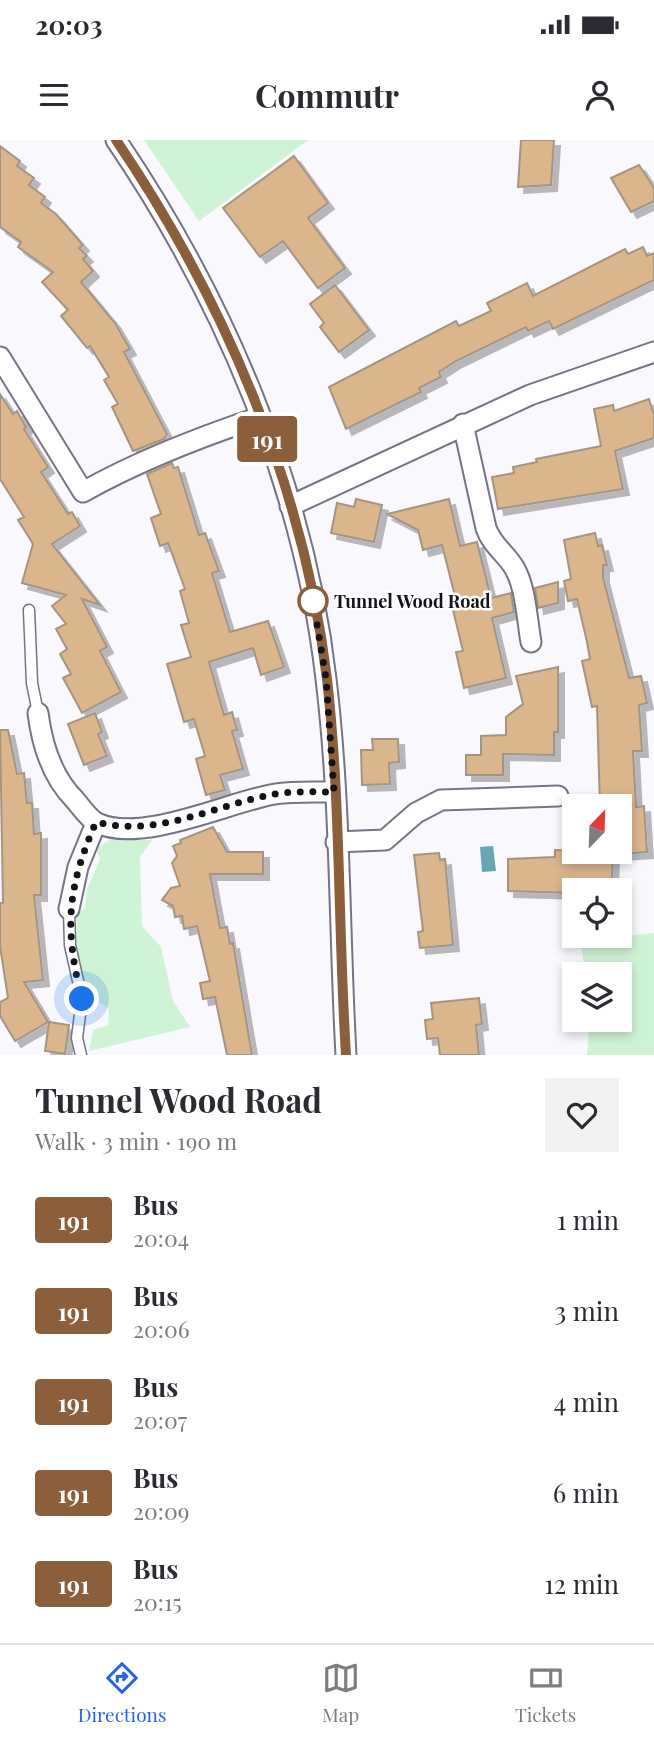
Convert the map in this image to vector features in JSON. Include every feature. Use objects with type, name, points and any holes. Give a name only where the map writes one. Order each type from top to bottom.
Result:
[{"type":"street","points":[[116,140],[208,296],[260,417],[289,506],[318,624],[332,733],[346,1055]]},
{"type":"street","points":[[289,506],[530,395],[654,352]]},
{"type":"street","points":[[0,357],[83,492],[108,478],[203,437],[260,417]]},
{"type":"street","points":[[464,424],[486,528],[490,541],[506,556],[519,576],[531,642]]},
{"type":"street","points":[[38,713],[40,731],[54,771],[62,785],[96,822],[123,828],[148,827],[274,794],[334,792]]},
{"type":"street","points":[[336,842],[384,841],[416,813],[441,800],[558,796]]},
{"type":"street","points":[[69,909],[78,867],[96,822]]},
{"type":"lane","points":[[29,610],[32,683],[38,713]]},
{"type":"lane","points":[[69,909],[70,945],[82,999],[77,1038],[81,1055]]},
{"type":"green space","points":[[144,140],[308,140],[199,221]]},
{"type":"green space","points":[[110,840],[152,840],[140,857],[142,926],[161,947],[173,1001],[190,1027],[89,1051],[93,1030],[108,1025],[109,1009],[87,994],[76,956],[77,916],[85,907],[87,890],[100,859],[96,848]]},
{"type":"green space","points":[[654,933],[654,1055],[587,1055],[589,1032],[632,1032],[632,962],[583,962],[582,948],[632,948],[632,935]]},
{"type":"water","points":[[493,846],[496,871],[482,872],[480,847]]},
{"type":"building","points":[[521,140],[554,140],[551,185],[518,187]]},
{"type":"building","points":[[0,146],[20,161],[17,166],[34,178],[29,185],[45,197],[41,203],[56,214],[83,245],[79,248],[87,256],[83,259],[93,271],[81,282],[115,323],[130,349],[124,352],[167,434],[164,439],[133,451],[112,407],[118,404],[104,380],[109,377],[90,346],[87,348],[61,316],[68,310],[42,282],[53,272],[18,247],[21,242],[0,227]]},
{"type":"building","points":[[294,156],[328,203],[308,218],[345,268],[318,288],[283,241],[260,257],[223,208]]},
{"type":"building","points":[[639,165],[654,188],[654,201],[631,212],[611,178]]},
{"type":"building","points":[[643,247],[647,256],[654,253],[654,280],[553,329],[549,321],[528,331],[526,327],[456,361],[439,372],[441,377],[419,388],[421,392],[346,429],[329,387],[456,321],[459,326],[491,311],[487,303],[527,283],[533,296],[625,249],[628,254]]},
{"type":"building","points":[[335,285],[369,330],[339,352],[320,327],[324,323],[310,304]]},
{"type":"building","points":[[0,394],[13,414],[17,411],[26,427],[24,429],[48,467],[41,472],[68,514],[72,512],[80,526],[52,544],[100,605],[82,599],[107,647],[100,651],[121,692],[82,713],[63,678],[71,674],[60,654],[67,649],[56,629],[66,624],[52,606],[66,595],[22,583],[33,544],[18,520],[24,517],[0,479]]},
{"type":"building","points":[[649,399],[654,415],[654,438],[615,451],[623,489],[498,509],[492,477],[514,473],[513,467],[537,462],[536,459],[601,446],[594,409],[613,405],[614,411]]},
{"type":"building","points":[[172,463],[174,468],[178,467],[199,535],[205,533],[219,571],[212,573],[230,632],[268,621],[284,667],[261,675],[253,648],[209,662],[224,715],[232,712],[237,730],[232,731],[243,769],[220,775],[225,790],[206,795],[196,759],[205,756],[194,719],[184,722],[167,664],[191,657],[181,625],[189,623],[180,591],[185,589],[168,543],[160,546],[151,518],[161,514],[147,474]]},
{"type":"building","points":[[356,499],[382,505],[374,542],[331,533],[337,503],[354,507]]},
{"type":"building","points":[[449,499],[460,546],[477,542],[491,598],[511,593],[514,612],[492,618],[506,678],[464,688],[456,652],[463,651],[453,610],[458,608],[442,545],[423,550],[418,530],[387,514]]},
{"type":"building","points":[[595,533],[598,546],[602,545],[607,565],[603,565],[603,577],[629,678],[641,676],[647,703],[639,705],[642,751],[633,751],[636,807],[644,806],[647,852],[632,853],[632,794],[600,794],[597,706],[592,707],[582,661],[590,659],[577,599],[568,601],[564,581],[571,579],[564,540]]},
{"type":"building","points":[[558,582],[558,603],[538,608],[535,588]]},
{"type":"building","points":[[558,667],[558,732],[554,732],[554,755],[503,754],[503,775],[466,775],[466,755],[481,755],[481,736],[506,735],[506,717],[523,704],[516,676]]},
{"type":"building","points":[[95,713],[102,732],[98,734],[107,756],[84,765],[68,724]]},
{"type":"building","points":[[0,730],[8,730],[17,774],[24,773],[27,803],[32,803],[34,834],[41,833],[41,895],[34,895],[43,980],[24,982],[48,1022],[15,1041],[0,1016],[0,1002],[8,998],[0,946],[0,903],[3,903]]},
{"type":"building","points":[[372,739],[398,739],[399,762],[389,763],[390,784],[362,785],[361,750],[373,750]]},
{"type":"building","points":[[213,827],[227,852],[263,852],[263,874],[210,874],[220,928],[227,927],[230,944],[233,943],[252,1055],[227,1055],[215,997],[203,999],[200,983],[210,981],[197,926],[184,929],[182,916],[175,917],[173,906],[162,900],[171,888],[180,886],[172,863],[177,856],[173,846],[181,843],[180,840]]},
{"type":"building","points":[[555,850],[562,850],[562,864],[613,864],[612,878],[562,878],[562,893],[508,891],[508,859],[555,857]]},
{"type":"building","points":[[439,853],[440,860],[445,859],[453,945],[420,948],[418,932],[423,931],[414,855]]},
{"type":"building","points":[[479,998],[482,1024],[476,1025],[479,1055],[440,1055],[438,1038],[427,1039],[425,1020],[433,1019],[431,1003]]},
{"type":"building","points":[[49,1022],[69,1025],[65,1054],[45,1051]]},
{"type":"bus line","name":"191","points":[[116,140],[208,296],[236,358],[260,417],[303,556],[318,624],[332,733],[346,1055]]},
{"type":"place","name":"Tunnel Wood Road","points":[[313,601]]},
{"type":"route","points":[[82,999],[70,945],[69,909],[78,867],[96,822],[123,828],[148,827],[274,794],[334,792],[332,733],[326,678],[313,601]]}]
